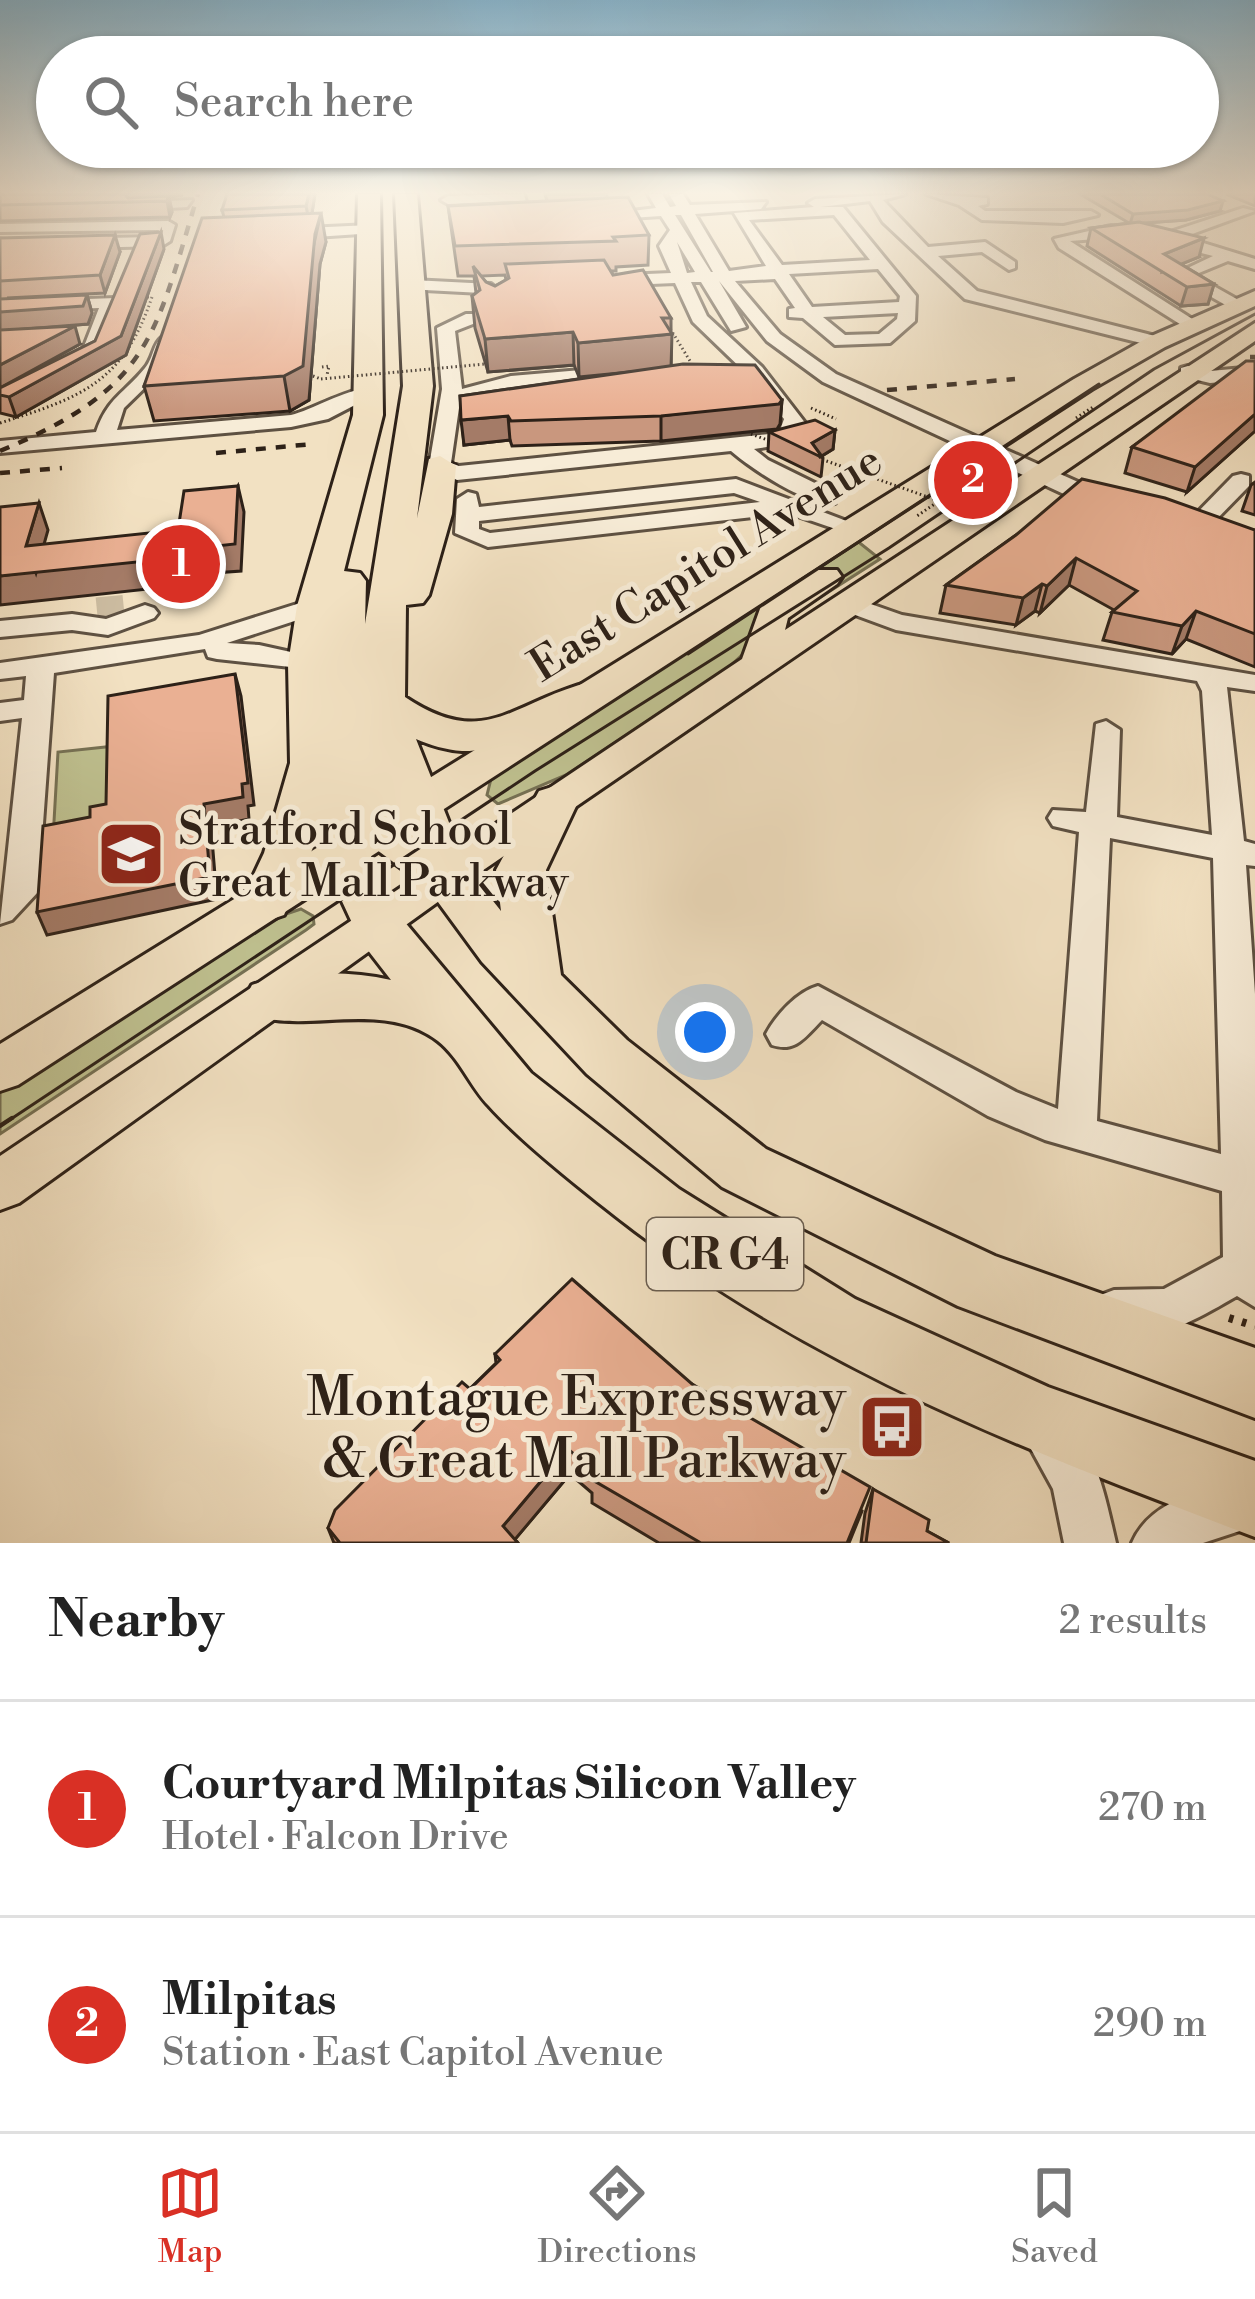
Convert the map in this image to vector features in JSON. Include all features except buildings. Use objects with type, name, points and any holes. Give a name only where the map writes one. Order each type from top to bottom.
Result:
[{"type":"highway","name":"CR G4","points":[[370,266],[370,392],[363,440],[316,606],[308,664],[312,763],[380,828]]},
{"type":"highway","name":"CR G4","points":[[411,266],[418,386],[388,590],[384,683],[398,756],[380,828],[378,926],[510,1090],[658,1210],[831,1323],[1037,1419],[1255,1500]]},
{"type":"highway","points":[[462,488],[435,514],[384,683],[430,734],[471,737],[490,735],[590,695]]},
{"type":"highway","points":[[331,546],[347,575],[342,633],[345,693],[369,804],[380,828],[445,875]]},
{"type":"highway","points":[[266,902],[288,853],[312,763]]},
{"type":"highway","points":[[535,983],[520,870],[555,802]]},
{"type":"highway","name":"CR G4","points":[[445,875],[500,948],[607,1057],[744,1168],[981,1282],[1255,1382]]},
{"type":"highway","points":[[271,1000],[336,994],[386,997],[457,1025]]},
{"type":"main road","name":"East Capitol Avenue","points":[[0,1070],[862,522],[974,463],[1156,342],[1246,302]]},
{"type":"main road","points":[[0,1186],[445,875],[1255,330]]},
{"type":"main road","points":[[757,665],[773,613],[884,535],[862,522]]},
{"type":"street","points":[[462,488],[745,441],[785,439],[796,424],[755,371],[699,318],[676,266]]},
{"type":"street","points":[[697,266],[734,324],[871,418],[974,463],[1044,475],[1055,486],[1127,502]]},
{"type":"street","points":[[722,266],[754,317],[795,364]]},
{"type":"street","points":[[773,266],[807,312],[841,341],[884,339],[898,332],[910,307],[903,285],[886,266]]},
{"type":"street","points":[[602,279],[621,289],[680,276],[869,266]]},
{"type":"street","points":[[939,266],[970,295],[1017,308],[1033,299],[1060,304],[1050,316],[1156,342]]},
{"type":"street","points":[[1099,266],[1191,326]]},
{"type":"street","points":[[1202,266],[1181,275],[1246,302]]},
{"type":"street","points":[[0,288],[119,284],[114,294]]},
{"type":"street","points":[[412,285],[514,284]]},
{"type":"street","points":[[479,287],[492,291],[498,308]]},
{"type":"street","points":[[0,307],[110,302],[88,334],[92,352],[0,400]]},
{"type":"street","points":[[754,317],[910,307]]},
{"type":"street","points":[[472,318],[446,328],[467,533],[488,540],[795,505]]},
{"type":"street","points":[[88,444],[115,406],[157,368],[171,325]]},
{"type":"street","points":[[722,375],[795,364]]},
{"type":"street","points":[[450,398],[484,387],[514,393],[682,370]]},
{"type":"street","points":[[1188,372],[1210,377],[1255,373]]},
{"type":"street","points":[[0,447],[219,435],[321,415],[370,392]]},
{"type":"street","points":[[291,421],[320,424],[363,440]]},
{"type":"street","points":[[745,441],[770,471],[862,522]]},
{"type":"street","points":[[462,488],[770,471]]},
{"type":"street","points":[[754,490],[770,471]]},
{"type":"street","points":[[1199,523],[1241,482]]},
{"type":"street","points":[[462,488],[736,486],[862,522]]},
{"type":"street","points":[[848,604],[896,622],[1255,683]]},
{"type":"street","points":[[0,670],[194,647],[254,632],[316,606]]},
{"type":"street","points":[[0,629],[85,616],[108,627],[145,613],[127,608]]},
{"type":"street","points":[[194,647],[308,664]]},
{"type":"street","points":[[0,911],[21,892],[41,666]]},
{"type":"street","points":[[1061,1313],[1168,1311],[1243,1291],[1249,1180],[1243,853],[1216,691],[1207,675]]},
{"type":"street","points":[[0,712],[38,707]]},
{"type":"street","points":[[1076,1133],[1087,823],[1106,730]]},
{"type":"street","points":[[1222,735],[1255,741]]},
{"type":"street","points":[[1087,823],[1243,853]]},
{"type":"street","points":[[785,1034],[818,1000],[1002,1104],[1076,1133],[1249,1180]]},
{"type":"street","points":[[1037,1419],[1076,1480],[1090,1543]]},
{"type":"street","points":[[1158,1543],[1174,1527],[1255,1500]]},
{"type":"path","points":[[662,314],[682,370]]},
{"type":"path","points":[[313,376],[495,364]]},
{"type":"path","points":[[321,377],[322,367],[328,366],[328,375]]},
{"type":"path","points":[[1076,418],[1093,407]]},
{"type":"path","points":[[745,441],[772,442]]},
{"type":"path","points":[[813,456],[939,501]]},
{"type":"path","points":[[952,496],[916,516],[974,463]]},
{"type":"path","points":[[1243,1291],[1255,1326]]},
{"type":"green space","points":[[856,540],[880,559],[769,630],[729,667],[566,775],[498,804],[487,795],[492,775]]},
{"type":"green space","points":[[115,746],[114,826],[53,839],[58,752]]},
{"type":"green space","points":[[301,909],[313,916],[314,924],[0,1134],[0,1089],[274,918]]},
{"type":"tunnel","points":[[97,611],[127,608]]},
{"type":"tram line","points":[[8,1121],[535,771],[889,548],[1154,369],[1255,314]]},
{"type":"tram line","points":[[688,654],[1099,384]]},
{"type":"tram line","points":[[0,1126],[12,1118]]},
{"type":"railway","points":[[0,451],[88,405],[117,380],[156,323],[176,266]]},
{"type":"railway","points":[[1250,357],[1255,357]]},
{"type":"railway","points":[[887,390],[1015,379]]},
{"type":"railway","points":[[216,453],[313,444]]},
{"type":"railway","points":[[0,473],[62,468]]},
{"type":"place","name":"Milpitas","points":[[973,480]]},
{"type":"place","name":"Courtyard Milpitas Silicon Valley","points":[[181,564]]},
{"type":"place","name":"Stratford School Great Mall Parkway","points":[[131,854]]},
{"type":"place","name":"Montague Expressway & Great Mall Parkway","points":[[892,1427]]}]
